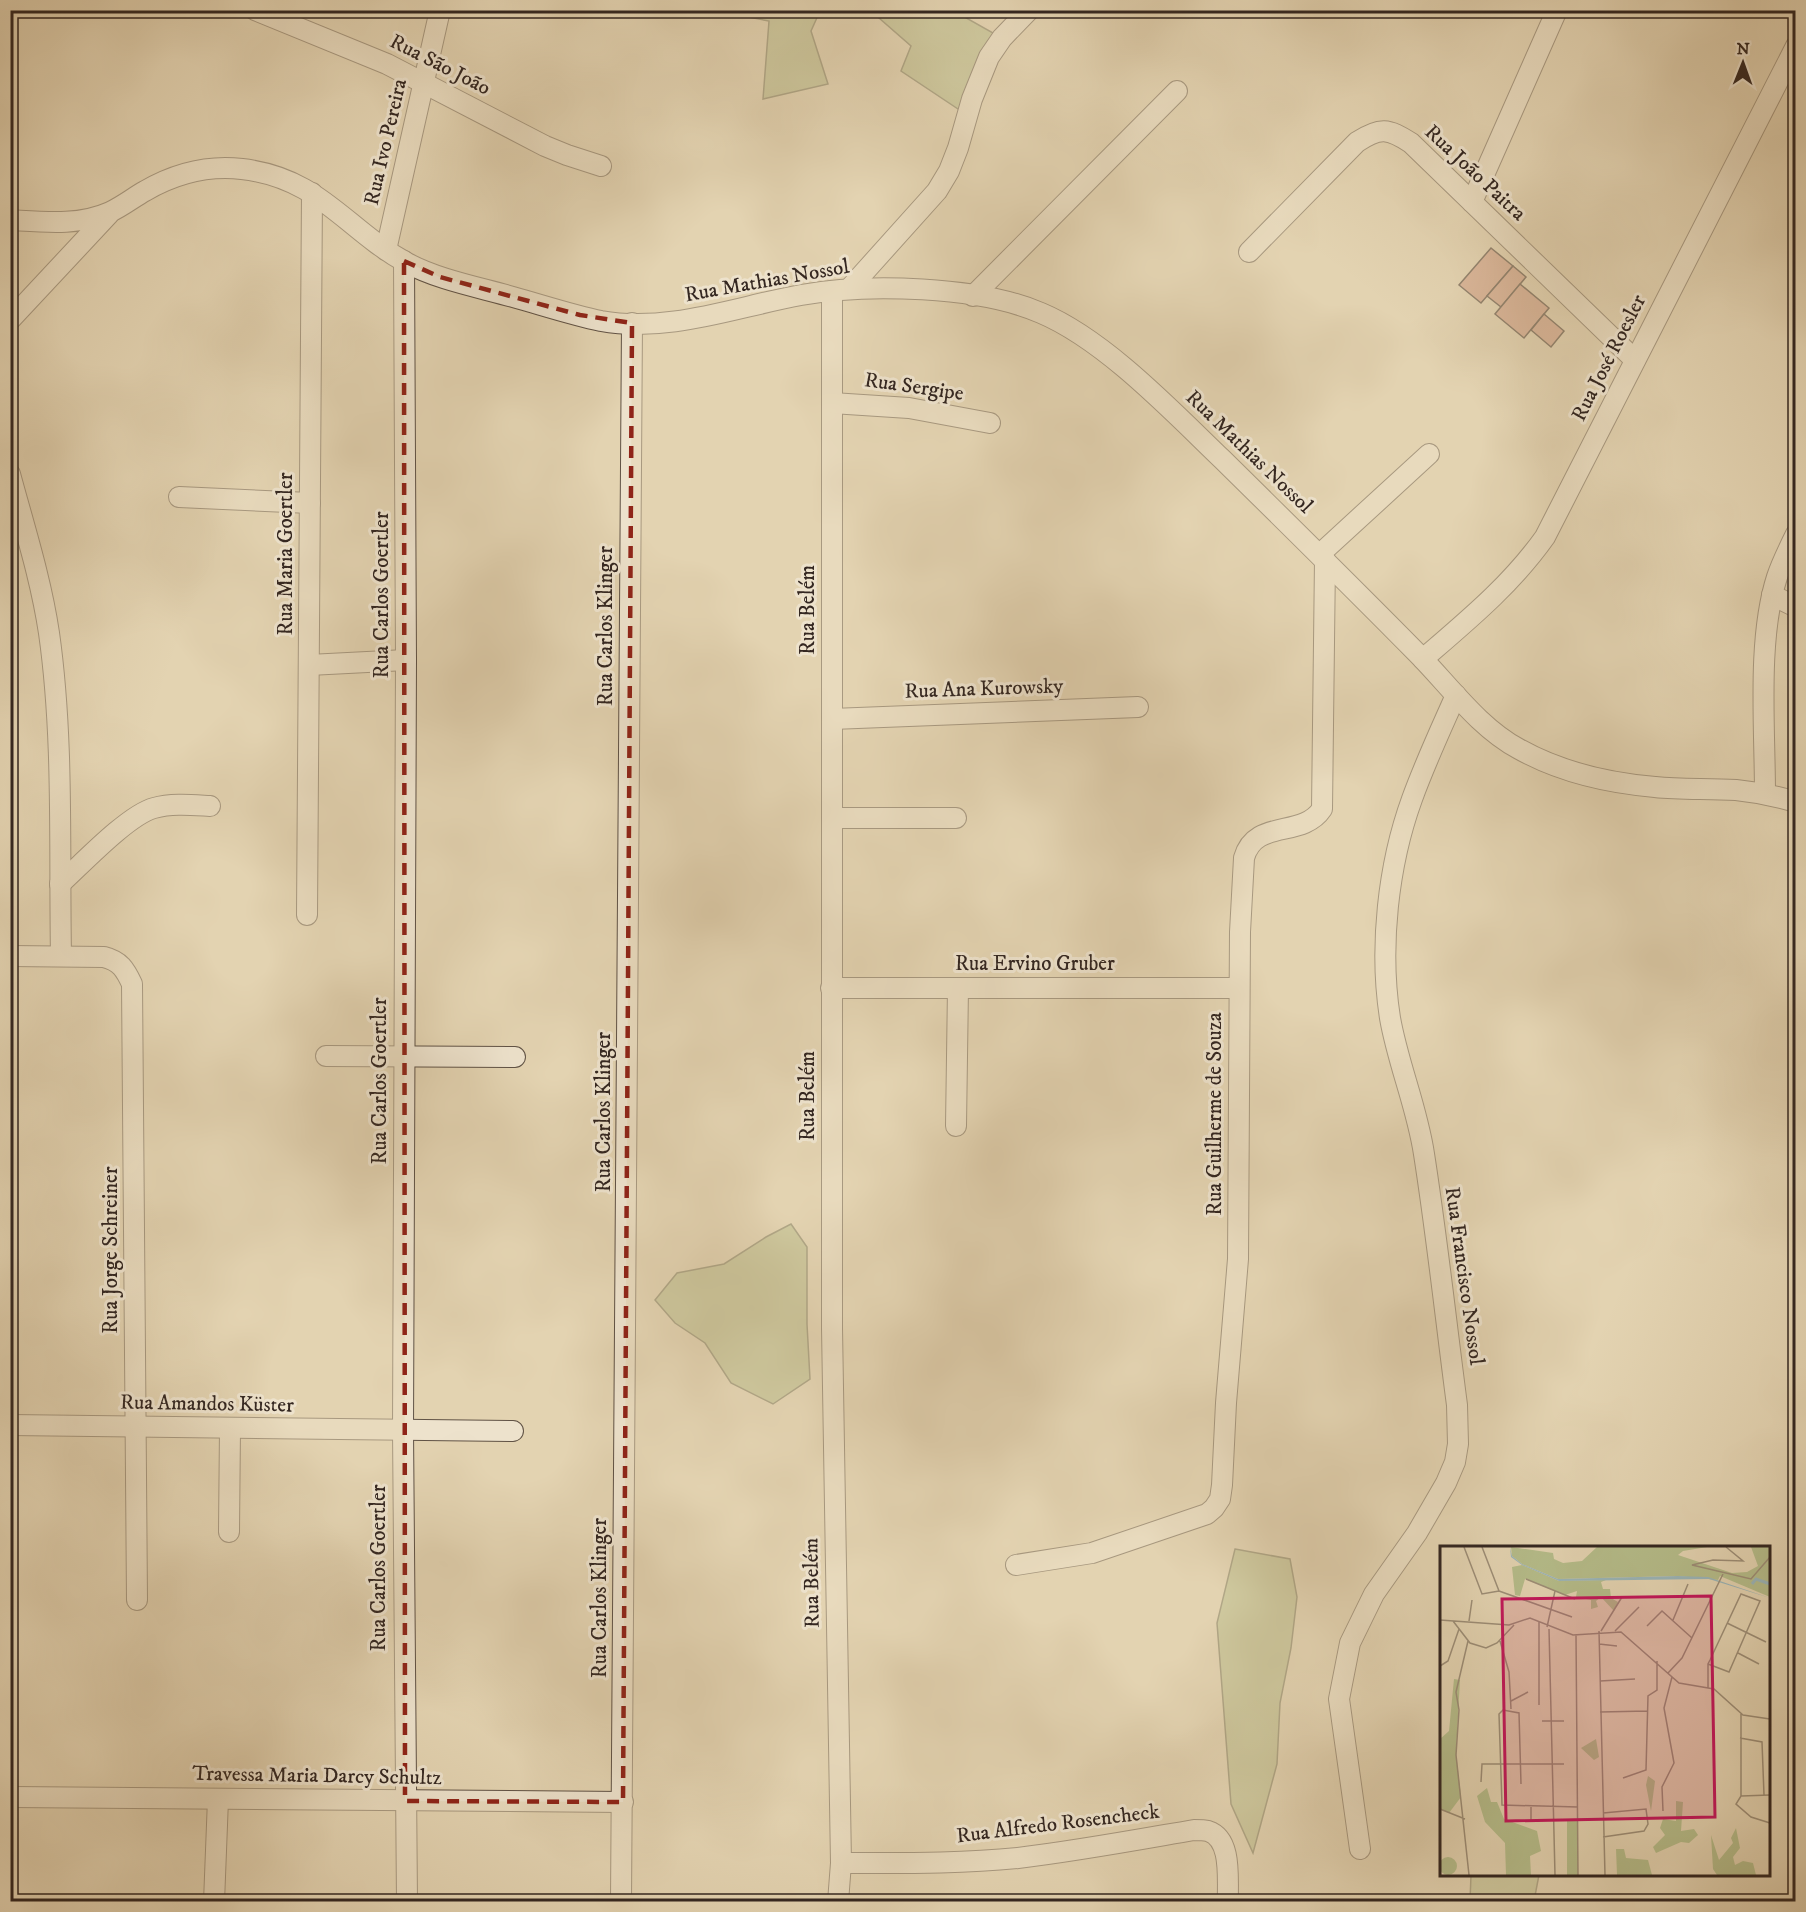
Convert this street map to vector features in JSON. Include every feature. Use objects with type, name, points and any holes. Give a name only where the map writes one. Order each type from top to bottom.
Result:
[{"type":"street","name":"Rua São João","points":[[255,10],[424,82],[545,146],[601,166]]},
{"type":"street","name":"Rua Ivo Pereira","points":[[386,250],[440,10]]},
{"type":"street","points":[[840,290],[937,191],[955,156],[972,99],[989,57],[1002,38],[1029,10]]},
{"type":"street","points":[[1472,202],[1557,10]]},
{"type":"street","name":"Rua José Roesler","points":[[1423,659],[1500,591],[1532,555],[1554,520],[1796,46]]},
{"type":"street","points":[[973,296],[1177,91]]},
{"type":"street","name":"Rua João Paitra","points":[[1249,252],[1357,142],[1370,134],[1383,130],[1396,134],[1411,143],[1635,360]]},
{"type":"street","name":"Rua Mathias Nossol","points":[[10,220],[71,222],[86,220],[112,211],[160,182],[189,171],[213,168],[242,169],[269,174],[292,182],[312,193],[386,250],[440,277],[604,321],[632,323],[678,321],[802,295],[840,290],[912,289],[973,296],[1022,306],[1046,315],[1104,352],[1171,410],[1322,557],[1498,737],[1535,758],[1592,777],[1658,788],[1735,790],[1765,794],[1796,802]]},
{"type":"street","name":"Rua Maria Goertler","points":[[307,915],[312,193]]},
{"type":"street","points":[[10,320],[112,211]]},
{"type":"street","name":"Rua Carlos Goertler","points":[[404,261],[406,660],[403,1430],[407,1902]]},
{"type":"street","name":"Rua Belém","points":[[838,1902],[841,1863],[832,1328],[831,988],[832,403],[840,290]]},
{"type":"street","name":"Rua Carlos Klinger","points":[[621,1902],[632,323]]},
{"type":"street","name":"Rua Sergipe","points":[[832,403],[909,408],[990,423]]},
{"type":"street","points":[[1322,557],[1429,454]]},
{"type":"street","points":[[10,474],[40,591],[51,653],[57,710],[61,956]]},
{"type":"street","points":[[179,497],[310,503]]},
{"type":"street","points":[[1765,794],[1765,663],[1769,613],[1784,557],[1796,534]]},
{"type":"street","name":"Rua Guilherme de Souza","points":[[1016,1565],[1112,1548],[1207,1514],[1220,1499],[1238,1259],[1239,988],[1242,885],[1246,849],[1254,839],[1261,835],[1307,824],[1316,818],[1322,809],[1322,557]]},
{"type":"street","points":[[1772,595],[1796,607]]},
{"type":"street","points":[[309,665],[406,660]]},
{"type":"street","name":"Rua Francisco Nossol","points":[[1360,1850],[1339,1699],[1350,1643],[1374,1594],[1417,1533],[1446,1483],[1455,1462],[1458,1444],[1457,1405],[1424,1153],[1413,1101],[1398,1053],[1391,1020],[1385,962],[1387,924],[1396,857],[1404,826],[1426,765],[1456,694]]},
{"type":"street","name":"Rua Ana Kurowsky","points":[[832,719],[1138,707]]},
{"type":"street","points":[[60,884],[141,813],[165,806],[210,806]]},
{"type":"street","points":[[832,818],[956,818]]},
{"type":"street","name":"Rua Jorge Schreiner","points":[[10,956],[104,957],[123,966],[132,984],[137,1600]]},
{"type":"street","name":"Rua Ervino Gruber","points":[[831,988],[1239,988]]},
{"type":"street","points":[[956,1126],[958,988]]},
{"type":"street","points":[[326,1056],[515,1057]]},
{"type":"street","name":"Rua Amandos Küster","points":[[10,1425],[513,1431]]},
{"type":"street","points":[[229,1532],[230,1428]]},
{"type":"street","name":"Travessa Maria Darcy Schultz","points":[[10,1797],[623,1802]]},
{"type":"street","points":[[214,1902],[218,1799]]},
{"type":"street","name":"Rua Alfredo Rosencheck","points":[[841,1863],[934,1863],[1018,1858],[1075,1851],[1194,1830],[1209,1831],[1220,1839],[1226,1851],[1228,1902]]},
{"type":"highlighted area","points":[[404,261],[440,277],[580,315],[632,323],[623,1802],[405,1801]]},
{"type":"green space","points":[[717,11],[820,11],[811,31],[828,84],[763,99],[769,21]]},
{"type":"green space","points":[[871,11],[954,11],[1002,38],[967,115],[901,71],[911,46]]},
{"type":"green space","points":[[791,1224],[807,1247],[810,1379],[773,1404],[731,1383],[705,1343],[675,1323],[655,1300],[677,1273],[724,1264]]},
{"type":"green space","points":[[1235,1549],[1290,1559],[1297,1597],[1291,1648],[1280,1703],[1277,1764],[1253,1853],[1231,1804],[1217,1623]]},
{"type":"green space","points":[[1471,1876],[1539,1876],[1534,1901],[1470,1901]]},
{"type":"building","points":[[1491,248],[1513,266],[1481,303],[1459,285]]},
{"type":"building","points":[[1513,266],[1526,277],[1501,307],[1487,296]]},
{"type":"building","points":[[1520,284],[1549,308],[1524,338],[1495,314]]},
{"type":"building","points":[[1544,314],[1564,331],[1551,347],[1531,330]]}]
